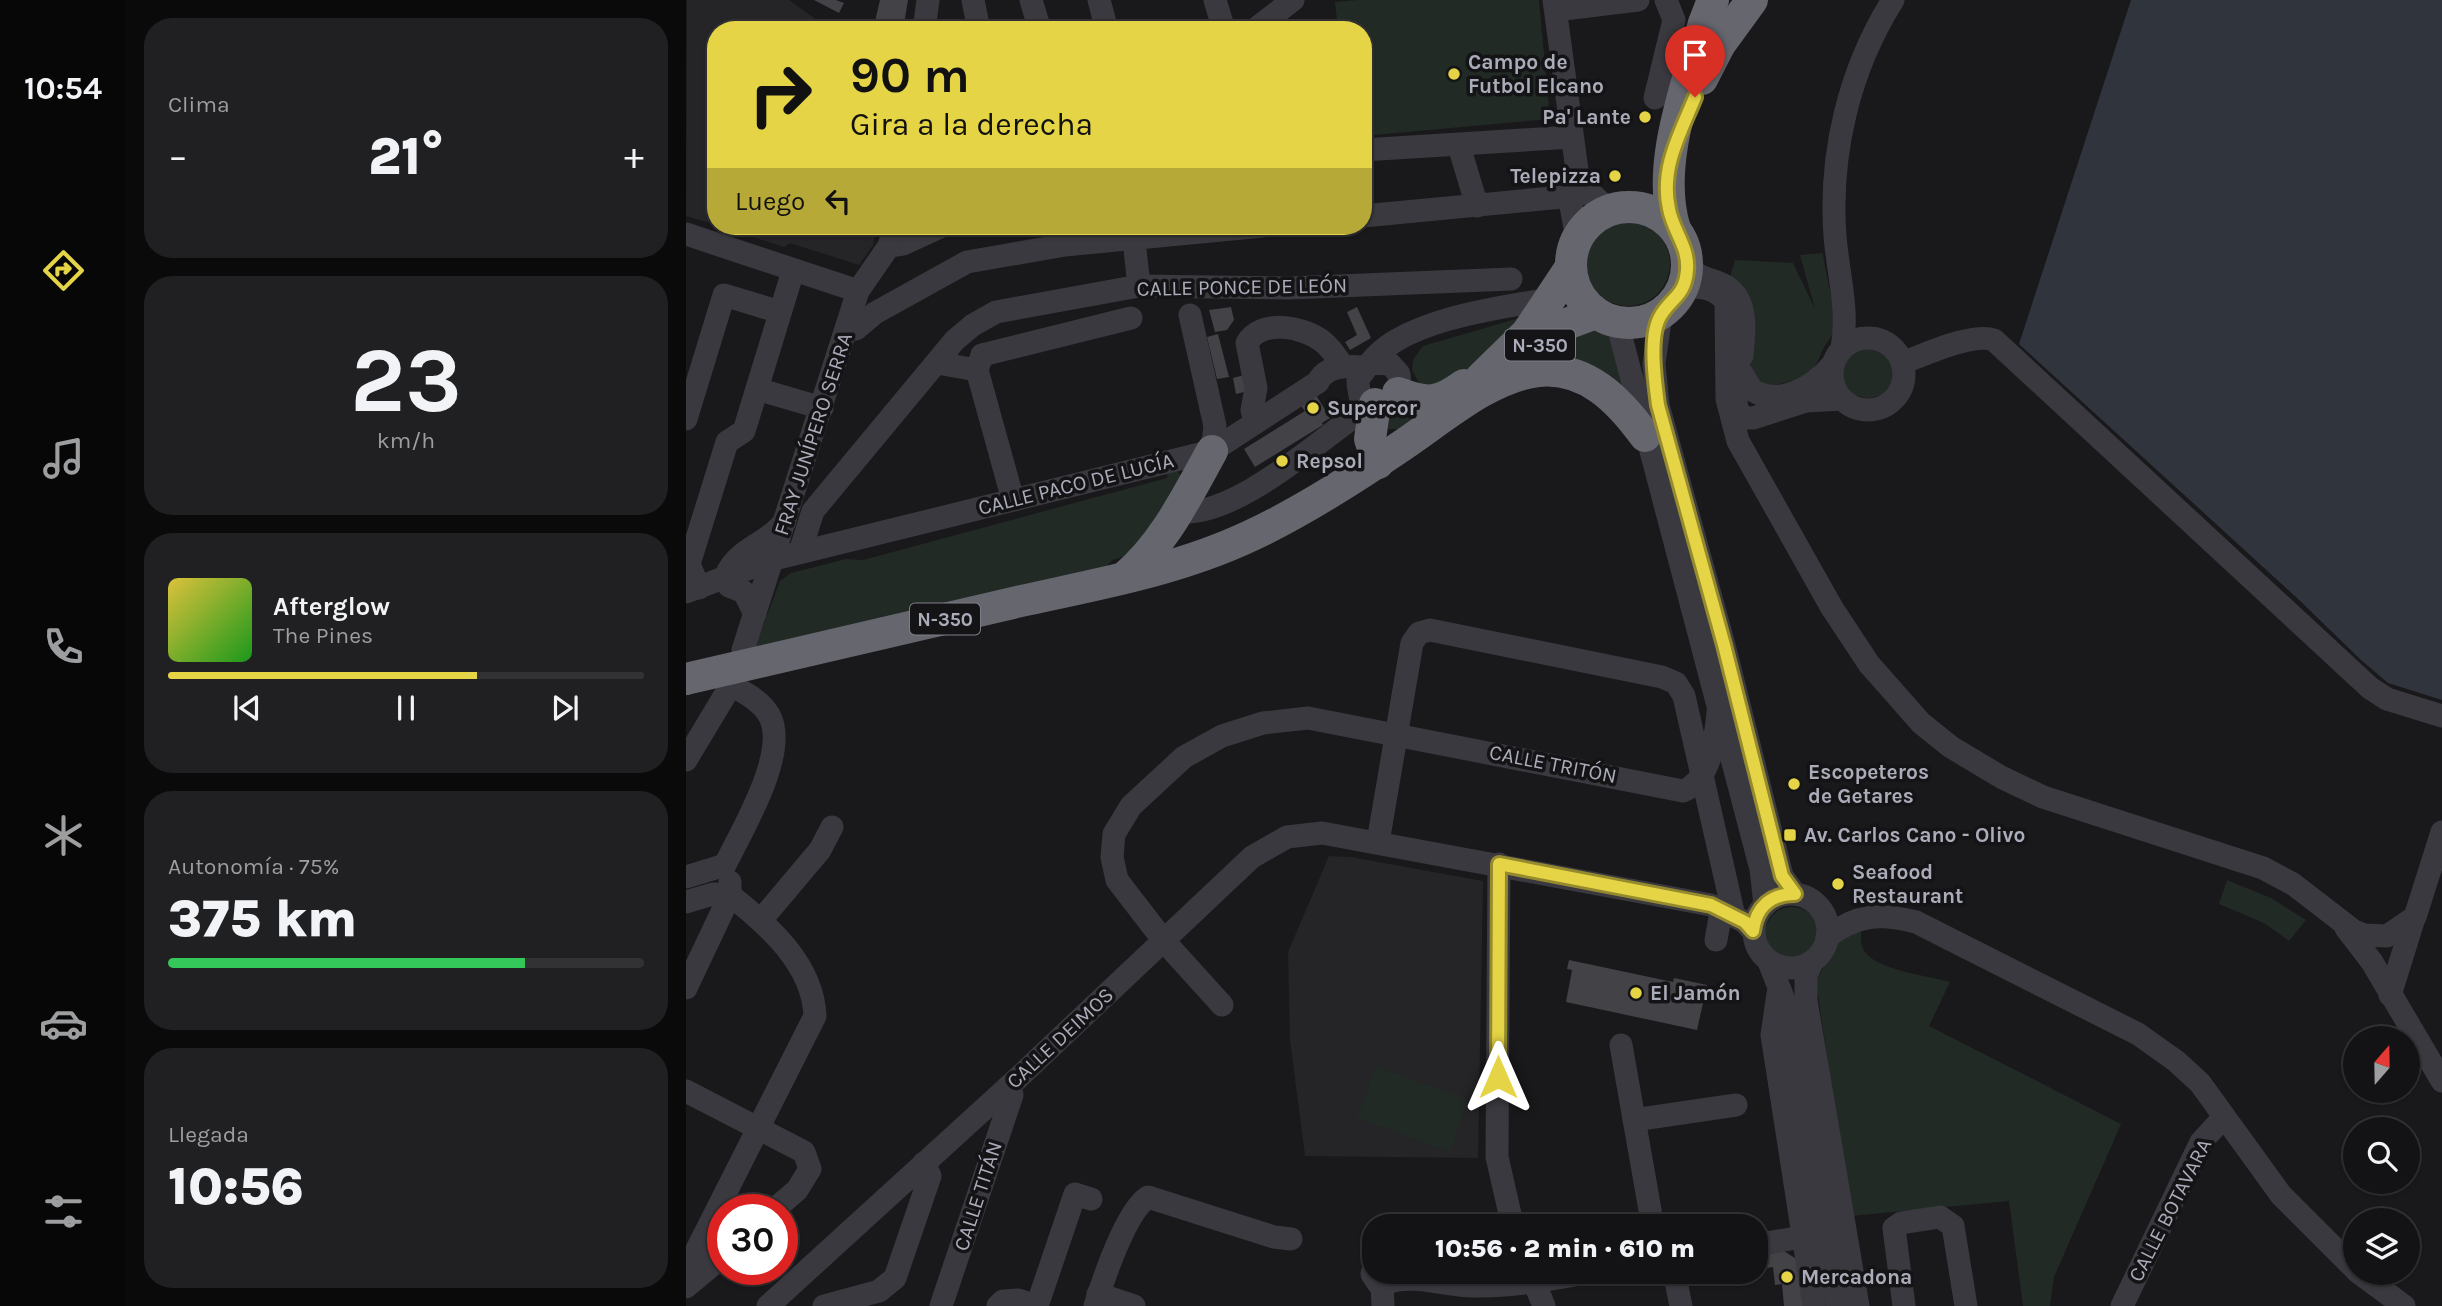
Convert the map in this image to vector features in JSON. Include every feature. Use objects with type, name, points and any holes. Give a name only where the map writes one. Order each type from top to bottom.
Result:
[{"type":"highway","points":[[1687,44],[1693,0]]},
{"type":"highway","name":"N-350","points":[[1481,388],[1551,299],[1591,222],[1617,209],[1640,191],[1655,167],[1687,44],[1706,0]]},
{"type":"highway","points":[[1675,229],[1667,194],[1672,148],[1704,23],[1713,0]]},
{"type":"highway","points":[[1672,148],[1720,44],[1752,0]]},
{"type":"highway","points":[[1617,209],[1658,215],[1675,229],[1682,240],[1685,277],[1661,314]]},
{"type":"highway","name":"N-350","points":[[1574,253],[1578,293],[1607,318]]},
{"type":"highway","name":"N-350","points":[[686,679],[1125,578],[1203,555],[1251,536],[1378,463],[1569,323],[1607,318],[1640,323],[1661,314]]},
{"type":"highway","points":[[1378,463],[1370,439],[1367,382],[1424,401],[1438,401],[1471,380],[1481,388],[1536,372],[1570,374],[1608,392],[1645,436]]},
{"type":"highway","points":[[1125,578],[1151,553],[1175,517],[1197,462]]},
{"type":"highway","points":[[1175,517],[1174,544],[1181,552],[1203,555]]},
{"type":"street","points":[[925,21],[928,0]]},
{"type":"street","points":[[973,0],[977,21]]},
{"type":"street","points":[[1031,0],[1038,21]]},
{"type":"street","points":[[1099,0],[1105,21]]},
{"type":"street","points":[[1215,0],[1221,21]]},
{"type":"street","points":[[1574,253],[1576,195],[1572,137],[1555,5],[1639,0]]},
{"type":"street","points":[[1655,98],[1674,20],[1665,0]]},
{"type":"street","points":[[1844,305],[1854,324],[1872,338],[1894,349],[1902,363],[1901,388],[1883,407],[1857,408],[1842,399],[1832,383],[1844,305],[1835,237],[1837,159],[1856,76],[1893,0]]},
{"type":"street","points":[[1265,21],[1291,1]]},
{"type":"street","points":[[1372,149],[1460,146],[1572,137]]},
{"type":"street","points":[[1460,146],[1477,205]]},
{"type":"street","points":[[1372,215],[1576,195],[1593,195],[1617,209]]},
{"type":"street","points":[[686,234],[858,291]]},
{"type":"street","points":[[892,236],[903,244],[922,235]]},
{"type":"street","points":[[846,330],[856,329],[875,313],[967,262],[1118,235]]},
{"type":"street","points":[[1128,235],[1139,286]]},
{"type":"street","name":"FRAY JUNÍPERO SERRA","points":[[743,650],[858,291],[892,236]]},
{"type":"street","points":[[693,590],[687,566],[727,442],[744,431],[793,271]]},
{"type":"street","points":[[1685,277],[1699,276],[1719,283],[1737,296],[1744,320],[1741,372],[1743,418]]},
{"type":"street","points":[[1685,277],[1692,287],[1716,292],[1726,302],[1736,327],[1735,398],[1770,494]]},
{"type":"street","name":"CALLE PONCE DE LEÓN","points":[[809,550],[813,511],[937,363],[973,325],[996,312],[1139,286],[1289,288],[1511,279]]},
{"type":"street","points":[[686,419],[724,295],[780,312]]},
{"type":"street","points":[[1175,517],[1201,512],[1250,490],[1355,416],[1362,408],[1367,382],[1379,351],[1393,341],[1496,308],[1551,299]]},
{"type":"street","points":[[1728,309],[1726,382],[1730,419],[1738,441],[1832,608],[1869,664],[1893,695],[1951,747],[2001,777],[2043,797],[2263,868],[2293,884],[2354,931],[2378,937],[2396,932],[2414,917]]},
{"type":"street","points":[[1661,314],[1654,364],[1658,405],[1724,645],[1782,876],[1795,894]]},
{"type":"street","points":[[1190,315],[1215,426],[1197,462]]},
{"type":"street","points":[[1013,500],[977,370],[982,355],[1131,318]]},
{"type":"street","points":[[1607,318],[1645,436],[1761,869],[1763,905],[1753,931]]},
{"type":"street","points":[[1255,423],[1252,410],[1256,387],[1247,343],[1257,331],[1272,327],[1307,333],[1330,349],[1367,382]]},
{"type":"street","points":[[1902,363],[1970,340],[1986,337],[1994,340],[2370,688],[2387,699],[2442,716]]},
{"type":"street","points":[[1741,372],[1752,390],[1775,397],[1813,384],[1856,339],[1872,338]]},
{"type":"street","points":[[937,363],[977,370]]},
{"type":"street","name":"CALLE PACO DE LUCÍA","points":[[693,590],[771,567],[809,550],[1013,500],[1197,462],[1318,382],[1367,382]]},
{"type":"street","points":[[759,383],[822,408]]},
{"type":"street","points":[[1743,418],[1753,418],[1816,399],[1842,399]]},
{"type":"street","points":[[755,614],[744,592],[727,580],[743,553],[776,534],[786,519]]},
{"type":"street","points":[[1378,842],[1399,734],[1412,643],[1419,633],[1430,630],[1670,679],[1684,696],[1725,910],[1716,940]]},
{"type":"street","points":[[686,760],[731,685],[761,705],[769,715],[776,740],[760,790],[725,864],[686,877]]},
{"type":"street","points":[[1701,777],[1716,731],[1718,701]]},
{"type":"street","points":[[1222,1005],[1164,941],[1117,880],[1112,857],[1114,834],[1132,806],[1184,757],[1222,736],[1263,723],[1308,718],[1399,734]]},
{"type":"street","name":"CALLE TRITÓN","points":[[1399,734],[1684,791],[1696,786],[1701,777]]},
{"type":"street","points":[[761,920],[820,850],[832,827]]},
{"type":"street","points":[[2390,995],[2442,832]]},
{"type":"street","name":"CALLE DEIMOS","points":[[768,1306],[1268,845],[1287,836],[1322,833],[1378,842],[1725,910],[1763,905]]},
{"type":"street","points":[[686,988],[730,895],[730,877],[725,864]]},
{"type":"street","points":[[1499,864],[1497,1157],[1510,1214]]},
{"type":"street","points":[[686,902],[713,894],[730,895],[761,920],[803,972],[815,1003],[815,1016],[760,1127],[696,1227],[686,1271]]},
{"type":"street","points":[[1763,905],[1777,896],[1795,894],[1812,900],[1824,914],[1828,937],[1806,976],[1806,1001],[1858,1306]]},
{"type":"street","points":[[1725,910],[1753,931],[1758,948],[1769,962],[1787,1014],[1837,1306]]},
{"type":"street","points":[[2329,910],[2351,933],[2442,1081]]},
{"type":"street","points":[[1824,914],[1893,916],[1927,927],[2138,1034],[2176,1061],[2200,1083],[2281,1195],[2343,1257]]},
{"type":"street","points":[[1828,937],[1862,917]]},
{"type":"street","points":[[1769,962],[1786,968],[1812,962]]},
{"type":"street","points":[[1779,988],[1772,1035],[1814,1306]]},
{"type":"street","points":[[1620,1045],[1651,1214]]},
{"type":"street","name":"CALLE TITÁN","points":[[941,1306],[1012,1095],[1007,1087]]},
{"type":"street","points":[[686,1091],[804,1152],[810,1169],[792,1194]]},
{"type":"street","points":[[1634,1121],[1736,1105]]},
{"type":"street","name":"CALLE BOTAVARA","points":[[2122,1306],[2201,1142],[2224,1117]]},
{"type":"street","points":[[824,1306],[879,1291],[895,1278],[930,1176],[924,1163]]},
{"type":"street","points":[[999,1306],[1003,1301],[1018,1300],[1037,1306],[1075,1194],[1091,1199]]},
{"type":"street","points":[[1134,1306],[1097,1300],[1120,1239],[1148,1197],[1274,1237],[1291,1239]]},
{"type":"street","points":[[1905,1306],[1894,1228],[1901,1223],[1940,1217],[1953,1226],[1966,1306]]},
{"type":"street","points":[[1768,1243],[1802,1237]]},
{"type":"street","points":[[686,1287],[707,1269]]},
{"type":"street","points":[[1444,1284],[1474,1284]]},
{"type":"street","points":[[1453,1284],[1458,1286]]},
{"type":"street","points":[[1535,1284],[1544,1306]]},
{"type":"street","points":[[1676,1284],[1681,1306]]},
{"type":"street","points":[[2376,1285],[2404,1306]]},
{"type":"shaded area","points":[[687,0],[789,0],[818,21],[707,21],[707,222],[686,216]]},
{"type":"shaded area","name":"Campo de Futbol Elcano","points":[[1539,0],[1550,119],[1372,135],[1372,21],[1337,21],[1335,2]]},
{"type":"shaded area","points":[[2131,0],[2442,0],[2442,700],[2388,683],[2019,344]]},
{"type":"shaded area","points":[[1628,222],[1644,225],[1658,234],[1667,248],[1670,264],[1667,280],[1658,294],[1644,303],[1628,306],[1612,303],[1598,294],[1589,280],[1586,264],[1589,248],[1598,234],[1612,225]]},
{"type":"shaded area","points":[[746,235],[875,235],[873,245],[859,265],[790,243],[784,247]]},
{"type":"shaded area","points":[[1823,253],[1833,305],[1832,335],[1809,373],[1778,384],[1764,383],[1750,367],[1751,357],[1730,277],[1735,260],[1793,263],[1815,309],[1800,255]]},
{"type":"shaded area","points":[[1526,316],[1469,370],[1442,388],[1420,385],[1412,370],[1413,360],[1423,346]]},
{"type":"shaded area","points":[[1599,328],[1612,340],[1627,402],[1545,365],[1551,343]]},
{"type":"shaded area","points":[[1868,346],[1887,353],[1894,372],[1887,391],[1868,398],[1849,391],[1842,372],[1849,353]]},
{"type":"shaded area","points":[[1397,409],[1420,414],[1398,429],[1384,429],[1387,416]]},
{"type":"shaded area","points":[[1176,469],[1182,478],[1134,553],[1113,560],[1102,570],[754,650],[780,581],[791,573],[846,559],[863,560],[1167,478],[1168,470]]},
{"type":"shaded area","points":[[1329,856],[1351,857],[1483,881],[1478,1158],[1305,1156],[1290,1040],[1288,952]]},
{"type":"shaded area","points":[[2227,880],[2271,898],[2306,920],[2289,941],[2264,923],[2219,904]]},
{"type":"shaded area","points":[[1797,907],[1807,911],[1815,919],[1819,934],[1815,949],[1807,957],[1787,961],[1777,957],[1769,949],[1765,929],[1769,919],[1777,911]]},
{"type":"shaded area","points":[[1862,926],[1862,947],[1872,959],[1905,972],[1950,982],[1929,1026],[2121,1124],[2054,1277],[2050,1306],[2023,1306],[2009,1201],[1851,1216],[1816,982],[1835,944]]},
{"type":"shaded area","points":[[1376,1066],[1468,1100],[1450,1152],[1357,1118]]},
{"type":"building","points":[[814,0],[836,0],[844,3],[839,13]]},
{"type":"building","points":[[880,0],[908,0],[904,21],[875,21]]},
{"type":"building","points":[[1231,307],[1234,320],[1227,330],[1215,332],[1209,310]]},
{"type":"building","points":[[1357,307],[1371,338],[1350,350],[1345,342],[1357,335],[1347,312]]},
{"type":"building","points":[[1218,334],[1229,377],[1217,379],[1207,337]]},
{"type":"building","points":[[1248,374],[1252,390],[1236,394],[1233,378]]},
{"type":"building","points":[[1316,395],[1330,418],[1255,467],[1244,449],[1305,411],[1300,405]]},
{"type":"building","name":"El Jamón","points":[[1569,960],[1673,982],[1674,978],[1707,985],[1697,1030],[1566,1002],[1572,970],[1567,969]]},
{"type":"building","name":"Mercadona","points":[[1784,1251],[1798,1260],[1805,1306],[1784,1306],[1782,1284],[1775,1285],[1773,1267],[1768,1268],[1768,1254]]},
{"type":"place","name":"Campo de Futbol Elcano","points":[[1454,74]]},
{"type":"place","name":"Pa' Lante","points":[[1645,117]]},
{"type":"place","name":"Telepizza","points":[[1615,176]]},
{"type":"place","name":"Supercor","points":[[1313,408]]},
{"type":"place","name":"Repsol","points":[[1282,461]]},
{"type":"place","name":"Escopeteros de Getares","points":[[1794,784]]},
{"type":"place","name":"Av. Carlos Cano - Olivo","points":[[1790,835]]},
{"type":"place","name":"Seafood Restaurant","points":[[1838,884]]},
{"type":"place","name":"El Jamón","points":[[1636,993]]},
{"type":"place","name":"Mercadona","points":[[1787,1277]]},
{"type":"route","points":[[1498,1077],[1499,864],[1711,905],[1745,922],[1753,931],[1754,922],[1762,906],[1777,896],[1795,894],[1782,876],[1773,846],[1724,645],[1658,405],[1654,364],[1657,329],[1661,314],[1670,307],[1683,289],[1688,266],[1682,240],[1669,210],[1667,174],[1672,148],[1695,97]]}]
